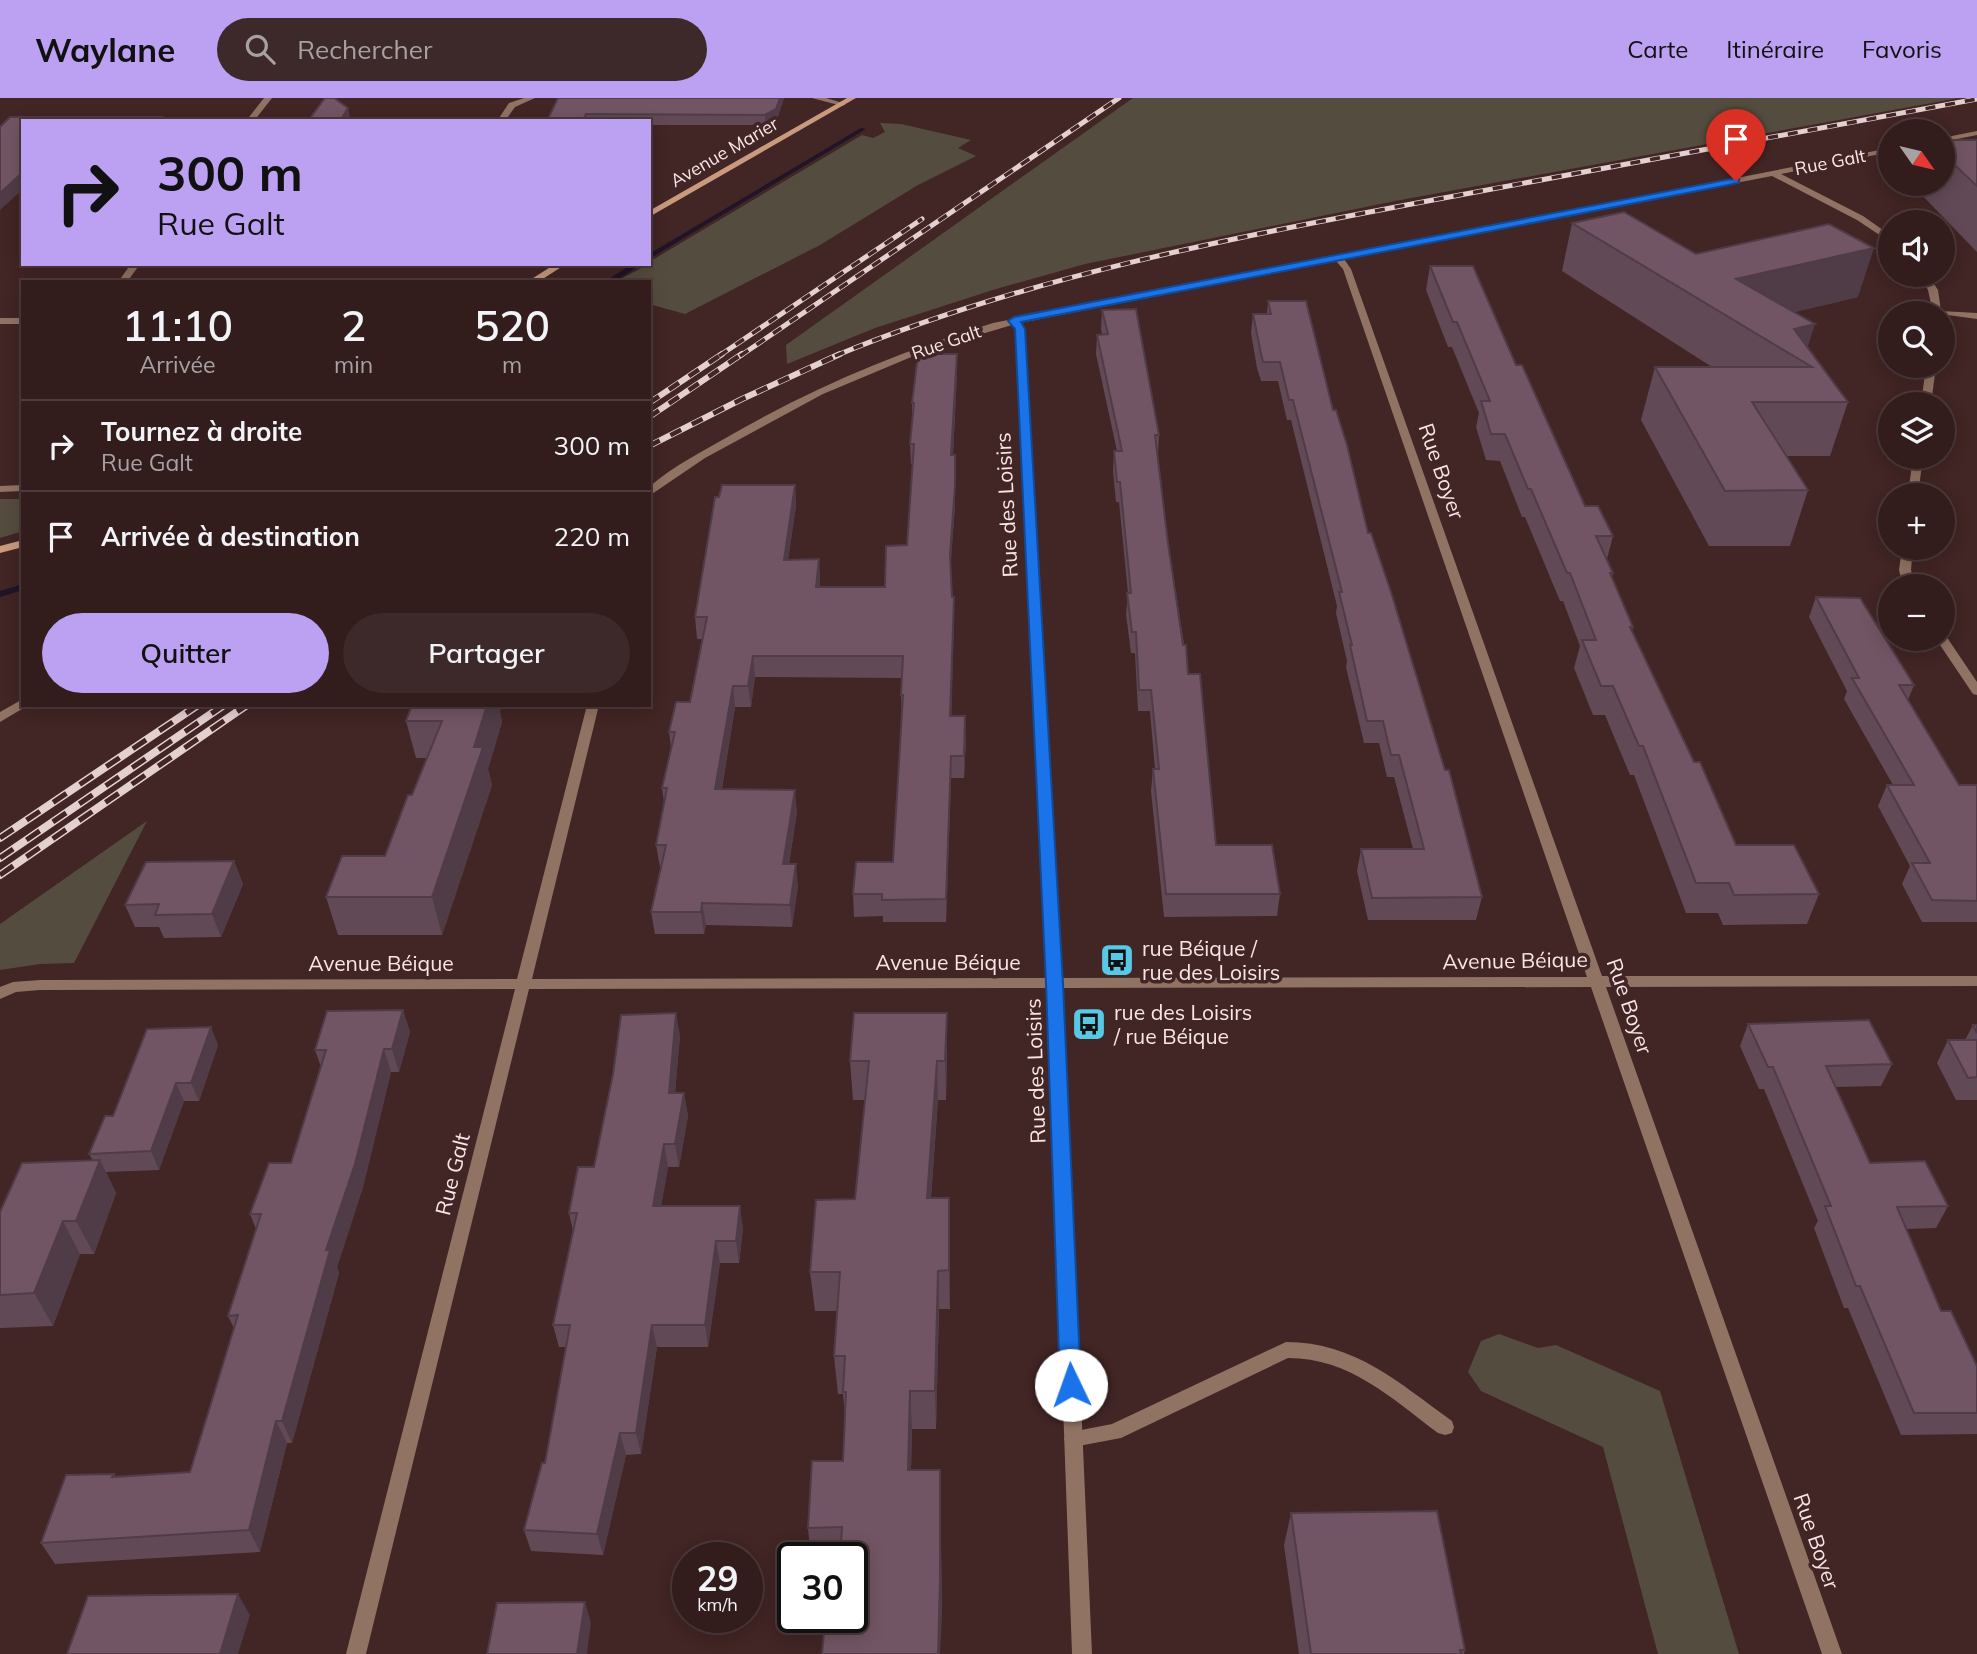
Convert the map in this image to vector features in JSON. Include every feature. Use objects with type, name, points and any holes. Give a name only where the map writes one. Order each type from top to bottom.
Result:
[{"type":"street","points":[[252,119],[268,98]]},
{"type":"street","points":[[502,119],[512,105],[531,98]]},
{"type":"street","points":[[816,98],[842,104]]},
{"type":"street","name":"Avenue Marier","points":[[651,214],[852,98]]},
{"type":"street","points":[[1955,137],[1977,133]]},
{"type":"street","name":"Rue Galt","points":[[651,492],[695,459],[745,430],[862,373],[960,336],[1014,321],[1878,152]]},
{"type":"street","points":[[1773,173],[1860,218],[1878,231]]},
{"type":"street","name":"Rue Boyer","points":[[1338,257],[1347,269],[1832,1654]]},
{"type":"street","points":[[124,280],[134,266]]},
{"type":"street","points":[[534,280],[559,266]]},
{"type":"street","points":[[1955,314],[1977,316]]},
{"type":"street","points":[[0,321],[21,321]]},
{"type":"street","name":"Rue des Loisirs","points":[[1014,321],[1020,329],[1055,984],[1082,1654]]},
{"type":"street","points":[[0,489],[21,488]]},
{"type":"street","points":[[0,550],[21,544]]},
{"type":"street","points":[[1950,651],[1977,691]]},
{"type":"street","points":[[0,718],[21,705]]},
{"type":"street","name":"Rue Galt","points":[[356,1654],[592,707]]},
{"type":"street","name":"Avenue Béique","points":[[2,992],[13,987],[40,985],[1977,981]]},
{"type":"street","points":[[1073,1439],[1114,1432],[1286,1350],[1304,1348],[1341,1357],[1445,1427]]},
{"type":"shaded area","points":[[1133,98],[1959,98],[1395,201],[1085,264],[875,328],[787,364],[786,345]]},
{"type":"shaded area","points":[[880,123],[901,124],[971,140],[958,148],[976,156],[918,185],[820,245],[685,314],[651,305],[651,280],[619,280],[645,266],[651,266],[651,261],[862,135],[873,138],[885,132]]},
{"type":"shaded area","points":[[0,499],[21,499],[21,532],[0,538]]},
{"type":"shaded area","points":[[147,821],[74,963],[40,964],[0,970],[0,924]]},
{"type":"shaded area","points":[[1499,1334],[1538,1348],[1556,1345],[1660,1391],[1739,1654],[1658,1654],[1603,1447],[1481,1391],[1468,1372],[1481,1341]]},
{"type":"building","points":[[325,98],[334,98],[348,108],[341,119],[309,119]]},
{"type":"building","points":[[558,98],[780,98],[776,109],[765,115],[586,114],[584,119],[548,119]]},
{"type":"building","points":[[10,117],[161,117],[21,119],[21,174],[0,193],[0,127]]},
{"type":"building","points":[[1955,140],[1977,140],[1977,186],[1955,165]]},
{"type":"building","points":[[1624,212],[1696,254],[1829,224],[1874,248],[1736,279],[1815,324],[1794,329],[1848,402],[1752,402],[1808,490],[1725,491],[1655,367],[1812,367],[1572,223]]},
{"type":"building","points":[[1430,266],[1473,266],[1516,365],[1522,365],[1585,506],[1598,506],[1613,536],[1596,536],[1633,627],[1630,627],[1694,762],[1700,762],[1736,845],[1794,845],[1819,894],[1734,895],[1729,883],[1696,883],[1643,746],[1639,746],[1613,686],[1601,686],[1582,640],[1596,640],[1570,573],[1567,573],[1505,434],[1491,434],[1481,401],[1490,401]]},
{"type":"building","points":[[1268,301],[1306,301],[1333,410],[1336,410],[1347,445],[1368,533],[1371,533],[1391,592],[1445,770],[1449,770],[1482,897],[1372,898],[1361,849],[1424,849],[1399,755],[1391,755],[1383,721],[1367,721],[1339,592],[1342,592],[1293,400],[1289,400],[1280,362],[1263,362],[1253,314],[1271,314]]},
{"type":"building","points":[[1136,309],[1159,435],[1155,435],[1168,543],[1183,645],[1186,645],[1188,674],[1200,674],[1216,845],[1272,845],[1280,894],[1166,894],[1153,769],[1159,769],[1151,690],[1139,690],[1136,632],[1132,632],[1127,593],[1131,593],[1120,482],[1117,482],[1114,451],[1122,451],[1097,335],[1108,334],[1102,310]]},
{"type":"building","points":[[918,354],[957,354],[951,455],[955,455],[955,485],[950,555],[954,597],[950,716],[965,716],[964,756],[951,756],[946,899],[882,900],[882,894],[853,894],[856,862],[893,862],[903,656],[753,656],[748,686],[733,686],[715,789],[795,790],[783,864],[796,864],[790,905],[702,903],[701,912],[651,912],[666,845],[656,845],[667,788],[662,788],[675,732],[669,732],[676,702],[690,702],[707,617],[695,617],[715,497],[719,497],[722,485],[795,485],[784,560],[819,559],[816,587],[885,587],[886,546],[907,545],[914,444],[910,444],[912,403]]},
{"type":"building","points":[[1816,597],[1860,598],[1878,627],[1878,651],[1893,651],[1914,685],[1899,685],[1959,785],[1977,785],[1977,901],[1932,900],[1912,863],[1930,863],[1887,785],[1914,785],[1852,678],[1859,678]]},
{"type":"building","points":[[411,707],[486,707],[474,747],[483,747],[432,897],[326,897],[342,856],[385,856],[408,795],[412,795],[442,721],[406,721]]},
{"type":"building","points":[[234,861],[212,914],[155,915],[159,904],[125,905],[146,862]]},
{"type":"building","points":[[403,1010],[392,1049],[384,1049],[355,1164],[326,1250],[330,1250],[282,1421],[276,1421],[249,1530],[41,1543],[66,1475],[114,1474],[112,1477],[190,1472],[238,1315],[228,1316],[261,1214],[250,1214],[269,1163],[291,1163],[326,1050],[315,1050],[327,1011]]},
{"type":"building","points":[[676,1013],[669,1093],[684,1093],[675,1144],[664,1144],[653,1206],[740,1206],[736,1241],[716,1241],[705,1325],[652,1325],[636,1433],[620,1433],[597,1534],[524,1530],[542,1463],[545,1463],[570,1325],[553,1325],[577,1213],[569,1213],[578,1167],[594,1167],[613,1074],[621,1015]]},
{"type":"building","points":[[854,1013],[947,1013],[945,1061],[937,1061],[927,1198],[949,1198],[949,1270],[938,1271],[935,1391],[910,1391],[908,1470],[940,1470],[938,1654],[822,1654],[824,1633],[868,1633],[868,1542],[841,1542],[842,1527],[808,1528],[812,1461],[843,1461],[845,1356],[834,1356],[840,1272],[810,1272],[816,1200],[855,1199],[869,1061],[850,1061]]},
{"type":"building","points":[[1869,1020],[1892,1064],[1826,1066],[1870,1163],[1925,1161],[1948,1206],[1897,1207],[1941,1311],[1951,1311],[1977,1366],[1977,1413],[1914,1413],[1860,1286],[1856,1286],[1825,1206],[1831,1206],[1773,1067],[1768,1067],[1748,1024]]},
{"type":"building","points":[[211,1027],[191,1083],[176,1083],[151,1151],[89,1154],[105,1116],[113,1116],[147,1029]]},
{"type":"building","points":[[1948,1040],[1977,1040],[1977,1077],[1968,1078]]},
{"type":"building","points":[[100,1160],[76,1221],[63,1221],[34,1293],[0,1295],[0,1212],[22,1163]]},
{"type":"building","points":[[1437,1511],[1465,1650],[1460,1650],[1461,1654],[1311,1654],[1291,1513]]},
{"type":"building","points":[[238,1594],[220,1654],[67,1654],[88,1596]]},
{"type":"building","points":[[585,1602],[577,1654],[487,1654],[497,1603]]},
{"type":"waterway","points":[[651,256],[863,129]]},
{"type":"waterway","points":[[611,280],[635,266]]},
{"type":"waterway","points":[[0,594],[21,588]]},
{"type":"railway","points":[[740,356],[1119,98]]},
{"type":"railway","points":[[839,354],[907,328],[981,304],[1055,282],[1205,245],[1357,214],[1977,99]]},
{"type":"railway","points":[[719,356],[922,219]]},
{"type":"railway","points":[[651,402],[722,354]]},
{"type":"railway","points":[[651,416],[742,354]]},
{"type":"railway","points":[[651,445],[839,354]]},
{"type":"railway","points":[[835,356],[839,354]]},
{"type":"railway","points":[[0,838],[195,707]]},
{"type":"railway","points":[[0,858],[221,707]]},
{"type":"railway","points":[[0,875],[244,707]]},
{"type":"place","name":"rue Béique / rue des Loisirs","points":[[1117,960]]},
{"type":"place","name":"rue des Loisirs / rue Béique","points":[[1089,1024]]},
{"type":"route","points":[[1071,1385],[1055,984],[1020,329],[1014,321],[1736,181]]}]
